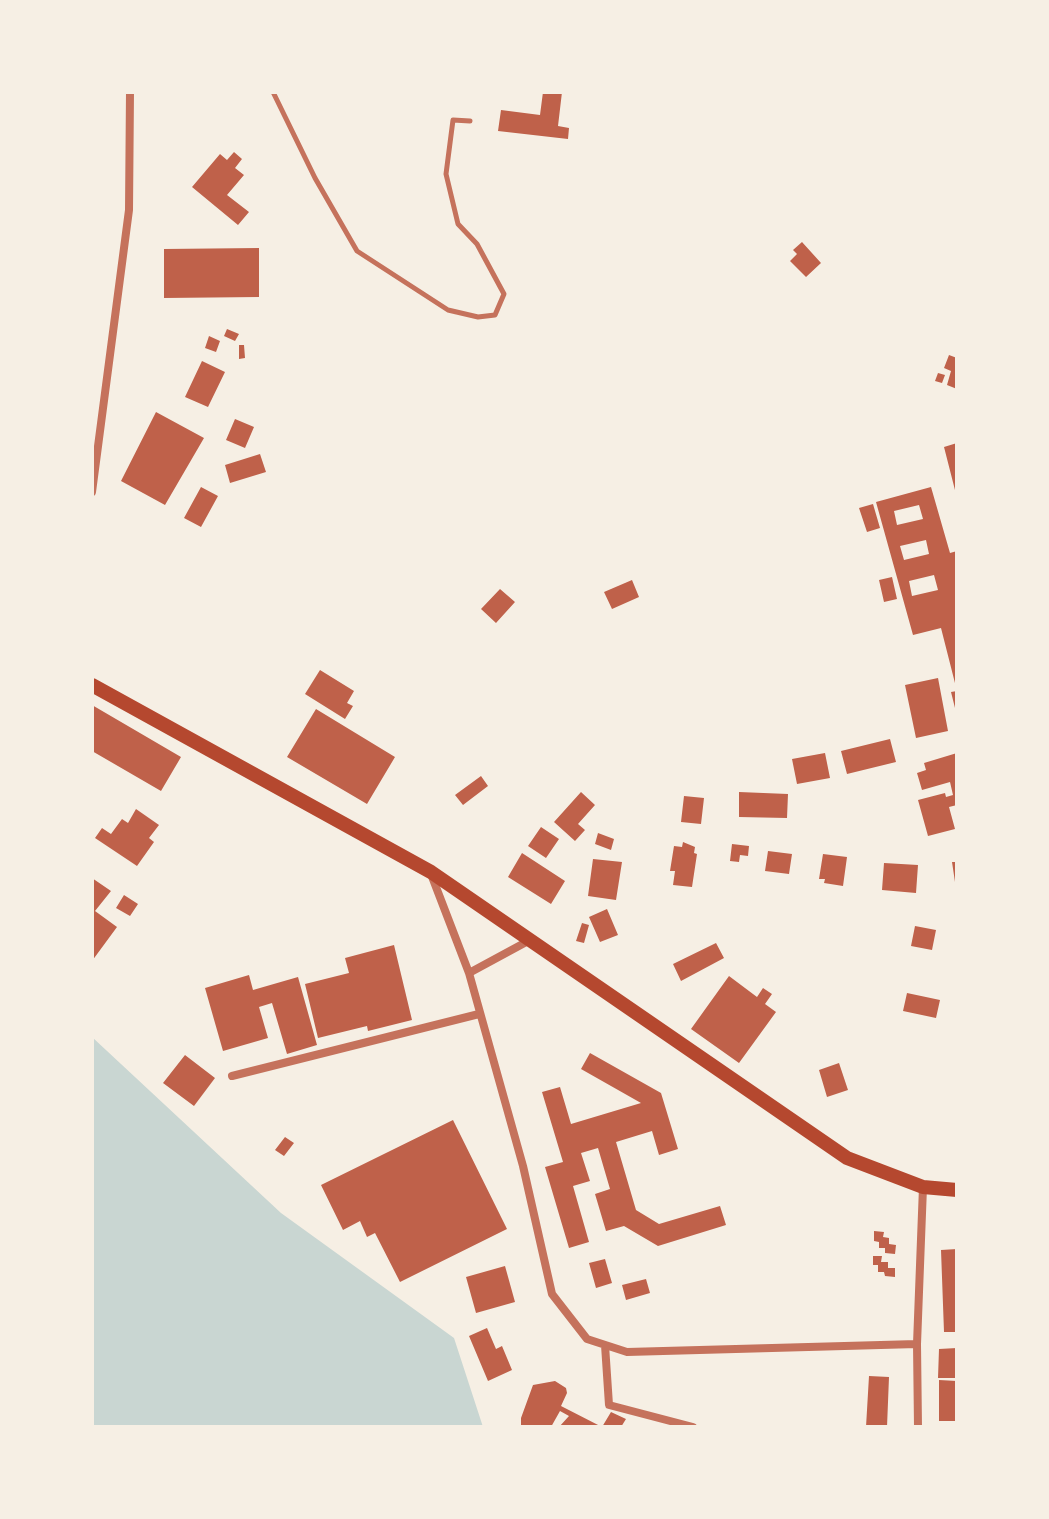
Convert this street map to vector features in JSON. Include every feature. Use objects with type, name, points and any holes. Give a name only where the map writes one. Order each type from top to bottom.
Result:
[{"type":"main road","points":[[92,685],[431,872],[847,1158],[923,1187],[957,1190]]},
{"type":"street","points":[[92,492],[129,210],[130,92]]},
{"type":"street","points":[[431,872],[469,973],[523,1166],[552,1294],[587,1339],[627,1352],[917,1344]]},
{"type":"street","points":[[469,973],[531,940]]},
{"type":"street","points":[[232,1076],[479,1014]]},
{"type":"street","points":[[918,1427],[917,1344],[923,1187]]},
{"type":"street","points":[[605,1345],[609,1405],[693,1427]]},
{"type":"lane","points":[[273,92],[315,178],[357,251],[448,310],[478,317],[495,315],[504,294],[477,244],[458,224],[446,174],[453,120],[470,121]]},
{"type":"shaded area","points":[[92,1037],[281,1213],[454,1338],[483,1427],[92,1427]]},
{"type":"building","points":[[543,92],[562,92],[558,126],[569,128],[568,139],[498,131],[501,110],[540,115]]},
{"type":"building","points":[[234,152],[242,159],[235,168],[244,175],[227,195],[249,212],[238,225],[192,187],[220,154],[227,160]]},
{"type":"building","points":[[802,242],[821,263],[806,277],[790,261],[797,254],[793,250]]},
{"type":"building","points":[[259,248],[259,297],[164,298],[164,249]]},
{"type":"building","points":[[227,329],[239,334],[235,341],[224,336]]},
{"type":"building","points":[[209,336],[220,341],[216,352],[205,348]]},
{"type":"building","points":[[239,345],[244,345],[245,358],[239,359]]},
{"type":"building","points":[[949,355],[957,358],[957,389],[947,385],[951,371],[944,368]]},
{"type":"building","points":[[202,361],[225,372],[208,407],[185,397]]},
{"type":"building","points":[[938,373],[945,375],[942,383],[935,381]]},
{"type":"building","points":[[156,412],[204,438],[165,505],[121,481]]},
{"type":"building","points":[[235,419],[254,427],[245,448],[226,440]]},
{"type":"building","points":[[957,443],[957,493],[956,494],[944,447]]},
{"type":"building","points":[[260,454],[266,472],[230,483],[225,465]]},
{"type":"building","points":[[201,487],[218,496],[201,527],[184,518]]},
{"type":"building","points":[[931,487],[950,553],[957,551],[957,691],[941,628],[913,635],[876,502]],"holes":[[[919,505],[923,519],[897,525],[894,511]],[[926,540],[929,554],[904,560],[900,546]],[[934,575],[938,590],[912,596],[909,581]]]},
{"type":"building","points":[[873,504],[880,528],[867,532],[859,508]]},
{"type":"building","points":[[892,577],[897,599],[884,602],[879,580]]},
{"type":"building","points":[[632,580],[639,597],[612,609],[604,592]]},
{"type":"building","points":[[500,589],[515,602],[496,623],[481,609]]},
{"type":"building","points":[[320,670],[354,691],[347,703],[353,706],[345,719],[305,694]]},
{"type":"building","points":[[938,678],[948,731],[916,738],[905,685]]},
{"type":"building","points":[[957,691],[957,712],[956,712],[951,692]]},
{"type":"building","points":[[92,705],[181,757],[161,791],[92,751]]},
{"type":"building","points":[[316,709],[395,757],[367,804],[287,757]]},
{"type":"building","points":[[890,739],[896,762],[847,774],[841,751]]},
{"type":"building","points":[[825,753],[830,778],[797,784],[792,759]]},
{"type":"building","points":[[957,753],[957,805],[949,807],[955,829],[928,836],[918,800],[945,793],[946,797],[953,795],[950,782],[922,790],[917,773],[926,770],[924,763]]},
{"type":"building","points":[[481,776],[488,786],[463,805],[455,795]]},
{"type":"building","points":[[581,792],[595,805],[578,824],[585,830],[575,841],[554,822]]},
{"type":"building","points":[[739,792],[788,794],[787,818],[739,817]]},
{"type":"building","points":[[684,796],[704,798],[701,824],[681,822]]},
{"type":"building","points":[[136,809],[159,825],[149,838],[154,842],[137,866],[95,838],[102,828],[111,834],[122,819],[128,823]]},
{"type":"building","points":[[541,827],[559,839],[546,858],[528,846]]},
{"type":"building","points":[[598,833],[614,839],[611,850],[595,844]]},
{"type":"building","points":[[683,842],[695,847],[694,853],[697,854],[692,887],[673,885],[675,871],[670,871],[674,846],[682,847]]},
{"type":"building","points":[[732,844],[749,846],[748,856],[740,855],[739,862],[730,861]]},
{"type":"building","points":[[768,851],[792,854],[789,874],[765,871]]},
{"type":"building","points":[[522,853],[565,881],[551,904],[508,877]]},
{"type":"building","points":[[823,854],[847,857],[843,886],[824,883],[825,879],[819,879]]},
{"type":"building","points":[[593,859],[622,862],[616,900],[588,896]]},
{"type":"building","points":[[952,862],[957,862],[957,882],[955,882]]},
{"type":"building","points":[[884,863],[918,865],[916,893],[882,890]]},
{"type":"building","points":[[92,878],[111,891],[95,911],[117,927],[92,961]]},
{"type":"building","points":[[124,895],[138,904],[130,916],[116,908]]},
{"type":"building","points":[[607,909],[618,935],[600,942],[589,917]]},
{"type":"building","points":[[582,923],[589,925],[584,943],[576,941]]},
{"type":"building","points":[[915,926],[936,930],[932,950],[911,946]]},
{"type":"building","points":[[716,943],[724,958],[681,981],[673,964]]},
{"type":"building","points":[[394,945],[412,1020],[368,1031],[367,1026],[318,1038],[305,984],[349,973],[345,958]]},
{"type":"building","points":[[249,975],[253,990],[298,977],[317,1045],[287,1054],[272,1003],[259,1007],[268,1038],[223,1051],[205,988]]},
{"type":"building","points":[[729,976],[757,997],[763,988],[772,994],[765,1004],[776,1012],[739,1063],[691,1029]]},
{"type":"building","points":[[907,993],[940,1000],[936,1018],[903,1011]]},
{"type":"building","points":[[590,1053],[661,1093],[678,1149],[659,1155],[652,1131],[616,1142],[636,1210],[659,1224],[720,1206],[726,1225],[658,1246],[624,1226],[606,1231],[595,1194],[610,1189],[598,1148],[581,1153],[590,1181],[573,1186],[589,1242],[569,1248],[545,1167],[563,1162],[542,1092],[560,1087],[571,1124],[641,1103],[581,1069]]},
{"type":"building","points":[[185,1055],[215,1078],[194,1106],[163,1083]]},
{"type":"building","points":[[839,1063],[848,1090],[827,1097],[819,1070]]},
{"type":"building","points":[[453,1120],[507,1229],[400,1282],[375,1233],[367,1237],[360,1221],[343,1230],[321,1185]]},
{"type":"building","points":[[285,1137],[294,1143],[284,1156],[275,1150]]},
{"type":"building","points":[[874,1231],[884,1232],[883,1237],[889,1238],[889,1244],[896,1245],[895,1254],[885,1253],[885,1248],[879,1248],[879,1242],[874,1241]]},
{"type":"building","points":[[957,1249],[957,1332],[944,1332],[941,1250]]},
{"type":"building","points":[[873,1256],[882,1256],[881,1262],[888,1262],[888,1268],[895,1268],[895,1277],[878,1272],[878,1265],[873,1265]]},
{"type":"building","points":[[605,1259],[612,1283],[596,1288],[589,1263]]},
{"type":"building","points":[[505,1266],[515,1302],[476,1313],[466,1277]]},
{"type":"building","points":[[646,1279],[650,1293],[626,1300],[622,1285]]},
{"type":"building","points":[[487,1328],[496,1349],[502,1346],[512,1370],[488,1381],[469,1336]]},
{"type":"building","points":[[957,1348],[957,1378],[938,1378],[939,1349]]},
{"type":"building","points":[[869,1376],[889,1377],[887,1427],[866,1427]]},
{"type":"building","points":[[939,1380],[957,1381],[957,1421],[939,1421]]},
{"type":"building","points":[[555,1381],[566,1388],[561,1406],[602,1427],[559,1427],[569,1416],[560,1411],[551,1427],[521,1427],[521,1418],[533,1385]]},
{"type":"building","points":[[611,1412],[626,1419],[621,1427],[602,1427]]}]
